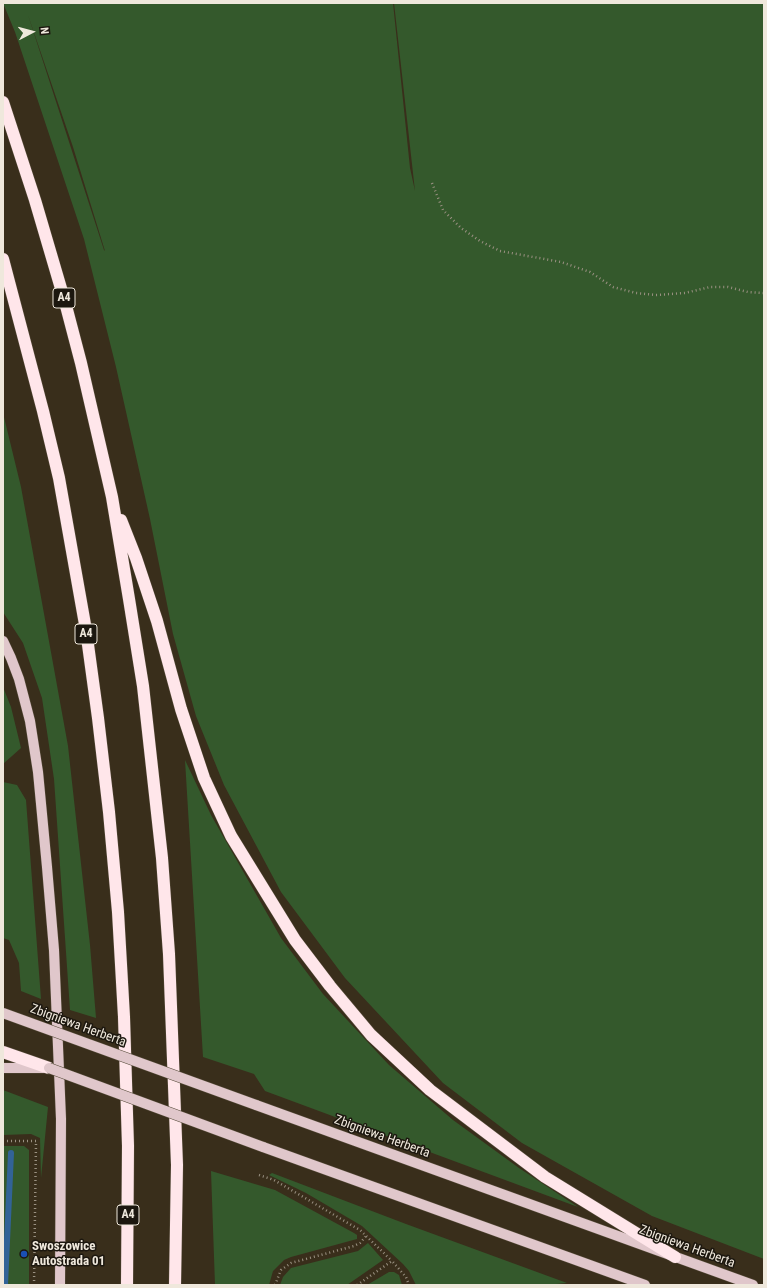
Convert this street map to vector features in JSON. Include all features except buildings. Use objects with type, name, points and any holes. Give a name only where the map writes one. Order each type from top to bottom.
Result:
[{"type":"highway","name":"A4","points":[[3,102],[35,200],[81,363],[112,497],[143,686],[162,858],[169,954],[177,1165],[175,1285]]},
{"type":"highway","name":"A4","points":[[3,258],[59,478],[83,616],[98,718],[109,812],[118,912],[124,1017],[128,1146],[127,1285]]},
{"type":"highway","points":[[112,497],[148,593],[181,709],[204,778],[231,836],[295,940],[330,986],[371,1035],[430,1090],[545,1177],[675,1257]]},
{"type":"highway","points":[[3,1052],[49,1068]]},
{"type":"main road","points":[[3,642],[19,679],[30,721],[38,772],[48,874],[54,950],[61,1119],[60,1285]]},
{"type":"main road","name":"Zbigniewa Herberta","points":[[3,1013],[753,1285]]},
{"type":"main road","points":[[3,1068],[49,1068],[645,1285]]},
{"type":"path","points":[[432,183],[443,210],[461,228],[480,241],[500,251],[561,262],[590,272],[613,287],[636,293],[656,295],[685,293],[710,287],[728,287],[748,292],[764,293]]},
{"type":"path","points":[[3,1141],[36,1141],[34,1285]]},
{"type":"path","points":[[259,1175],[274,1180],[367,1235],[406,1277],[408,1285]]},
{"type":"path","points":[[275,1285],[281,1270],[291,1263],[354,1246],[360,1243],[367,1235]]},
{"type":"path","points":[[357,1285],[392,1261]]},
{"type":"green space","points":[[3,3],[393,3],[410,168],[415,191],[394,3],[764,3],[764,1259],[652,1216],[522,1143],[443,1083],[345,978],[281,892],[224,785],[196,716],[173,634],[150,519],[116,367],[84,239],[15,32]],"holes":[[[28,15],[73,147],[105,251]]]},
{"type":"green space","points":[[3,413],[21,487],[68,746],[90,945],[96,1018],[70,1010],[54,779],[42,698],[23,643],[3,612]]},
{"type":"green space","points":[[3,687],[11,707],[21,748],[3,764]]},
{"type":"green space","points":[[185,760],[211,815],[281,938],[323,994],[389,1065],[453,1120],[519,1168],[578,1207],[265,1091],[254,1074],[203,1057]]},
{"type":"green space","points":[[3,782],[17,785],[26,800],[41,999],[21,991],[19,963],[9,940],[3,938]]},
{"type":"green space","points":[[3,1090],[48,1107],[41,1178],[40,1138],[31,1134],[3,1135]]},
{"type":"green space","points":[[3,1146],[24,1146],[29,1150],[29,1285],[3,1285]]},
{"type":"green space","points":[[211,1171],[275,1190],[354,1233],[357,1235],[357,1239],[284,1260],[273,1271],[269,1285],[215,1285]]},
{"type":"green space","points":[[272,1173],[567,1283],[546,1285],[416,1285],[409,1271],[403,1264],[362,1226],[306,1193],[269,1175]]},
{"type":"green space","points":[[368,1243],[383,1260],[347,1285],[280,1285],[283,1277],[291,1268],[358,1251]]},
{"type":"green space","points":[[389,1272],[394,1272],[399,1275],[402,1285],[367,1285]]},
{"type":"waterway","points":[[5,1285],[11,1153]]},
{"type":"place","name":"Swoszowice Autostrada 01","points":[[24,1254]]}]
